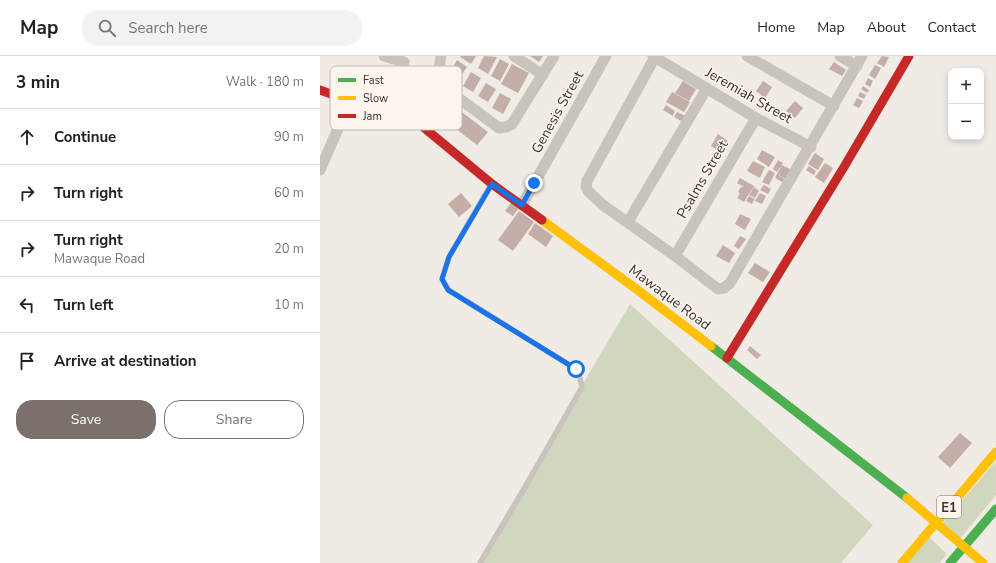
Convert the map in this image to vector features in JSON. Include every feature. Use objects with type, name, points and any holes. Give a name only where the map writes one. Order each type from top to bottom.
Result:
[{"type":"main road","points":[[727,358],[840,174],[909,56]]},
{"type":"main road","name":"Mawaque Road","points":[[320,90],[330,94]]},
{"type":"main road","name":"Mawaque Road","points":[[427,130],[492,184],[635,288],[727,358],[906,498],[983,563]]},
{"type":"main road","name":"E1","points":[[902,563],[996,452]]},
{"type":"main road","name":"E1","points":[[950,563],[996,509]]},
{"type":"street","points":[[384,56],[404,62]]},
{"type":"street","points":[[439,66],[441,56]]},
{"type":"street","points":[[514,56],[543,75]]},
{"type":"street","points":[[462,101],[499,128],[506,127],[512,124],[554,56]]},
{"type":"street","name":"Genesis Street","points":[[522,205],[606,56]]},
{"type":"street","points":[[747,56],[834,106]]},
{"type":"street","points":[[654,57],[586,181],[586,186],[588,191],[603,205],[675,256],[718,289],[724,288],[730,283],[860,61],[840,56]]},
{"type":"street","name":"Jeremiah Street","points":[[654,57],[756,118],[811,147]]},
{"type":"street","points":[[628,222],[707,88]]},
{"type":"street","name":"Psalms Street","points":[[675,256],[756,118]]},
{"type":"street","points":[[320,170],[337,130]]},
{"type":"lane","points":[[480,563],[582,387],[576,369],[448,290],[442,279],[449,257],[492,184]]},
{"type":"green space","points":[[630,304],[873,525],[841,563],[477,563]]},
{"type":"green space","points":[[996,461],[996,495],[958,541],[941,525]]},
{"type":"green space","points":[[929,537],[947,554],[939,563],[907,563]]},
{"type":"building","points":[[476,56],[471,64],[460,57]]},
{"type":"building","points":[[484,56],[497,57],[488,74],[478,68]]},
{"type":"building","points":[[530,56],[543,56],[539,62]]},
{"type":"building","points":[[882,56],[889,57],[884,67],[877,63]]},
{"type":"building","points":[[500,59],[509,64],[500,81],[491,76]]},
{"type":"building","points":[[457,60],[467,67],[462,74],[462,66],[454,66]]},
{"type":"building","points":[[834,62],[846,70],[842,76],[829,69]]},
{"type":"building","points":[[512,64],[529,73],[518,93],[501,84]]},
{"type":"building","points":[[875,65],[881,68],[875,79],[869,75]]},
{"type":"building","points":[[471,72],[481,78],[473,92],[463,86]]},
{"type":"building","points":[[868,78],[873,81],[870,87],[865,84]]},
{"type":"building","points":[[683,81],[696,89],[689,101],[675,93]]},
{"type":"building","points":[[763,81],[772,87],[765,98],[756,91]]},
{"type":"building","points":[[486,83],[496,89],[488,102],[478,96]]},
{"type":"building","points":[[863,86],[869,90],[867,93],[861,89]]},
{"type":"building","points":[[672,92],[690,102],[684,112],[666,102]]},
{"type":"building","points":[[860,92],[866,95],[864,99],[858,96]]},
{"type":"building","points":[[500,93],[511,99],[503,114],[492,108]]},
{"type":"building","points":[[857,98],[863,101],[859,108],[853,105]]},
{"type":"building","points":[[795,101],[803,108],[795,118],[786,111]]},
{"type":"building","points":[[666,105],[675,111],[673,116],[663,110]]},
{"type":"building","points":[[462,112],[488,132],[477,145],[457,130],[462,130]]},
{"type":"building","points":[[677,112],[685,116],[681,121],[674,117]]},
{"type":"building","points":[[718,134],[728,141],[721,152],[711,146]]},
{"type":"building","points":[[762,150],[775,157],[769,167],[757,159]]},
{"type":"building","points":[[815,153],[824,159],[818,170],[808,164]]},
{"type":"building","points":[[778,160],[783,163],[777,172],[773,169]]},
{"type":"building","points":[[753,161],[765,167],[760,178],[747,171]]},
{"type":"building","points":[[825,163],[833,168],[824,183],[815,177]]},
{"type":"building","points":[[782,165],[792,170],[786,179],[777,174]]},
{"type":"building","points":[[809,166],[816,171],[814,175],[806,170]]},
{"type":"building","points":[[769,170],[775,173],[769,185],[762,182]]},
{"type":"building","points":[[777,174],[786,180],[784,183],[775,178]]},
{"type":"building","points":[[740,178],[754,186],[744,202],[737,198],[740,194],[738,192],[741,187],[744,187],[737,183]]},
{"type":"building","points":[[764,185],[771,189],[768,194],[760,190]]},
{"type":"building","points":[[754,187],[759,191],[755,198],[749,195]]},
{"type":"building","points":[[461,193],[472,206],[459,217],[448,204]]},
{"type":"building","points":[[760,193],[766,196],[762,204],[755,201]]},
{"type":"building","points":[[749,196],[755,199],[752,204],[746,201]]},
{"type":"building","points":[[512,202],[520,207],[513,216],[505,211]]},
{"type":"building","points":[[519,211],[534,222],[513,251],[498,240]]},
{"type":"building","points":[[740,214],[751,219],[745,230],[735,224]]},
{"type":"building","points":[[535,223],[553,236],[546,247],[528,234]]},
{"type":"building","points":[[740,236],[746,239],[739,249],[734,246]]},
{"type":"building","points":[[723,245],[735,253],[729,263],[716,256]]},
{"type":"building","points":[[755,263],[770,272],[763,282],[748,273]]},
{"type":"building","points":[[750,346],[761,355],[757,359],[747,350]]},
{"type":"building","points":[[960,433],[972,443],[950,468],[938,457]]},
{"type":"traffic: fast","points":[[711,346],[907,498]]},
{"type":"traffic: fast","points":[[950,563],[996,509]]},
{"type":"traffic: slow","points":[[542,220],[711,346]]},
{"type":"traffic: slow","points":[[902,563],[996,452]]},
{"type":"traffic: slow","points":[[907,498],[983,563]]},
{"type":"traffic: jam","points":[[727,358],[844,167],[909,56]]},
{"type":"traffic: jam","points":[[320,90],[330,94]]},
{"type":"traffic: jam","points":[[427,130],[492,184],[542,220]]},
{"type":"route","points":[[534,183],[522,205],[492,184],[449,257],[442,279],[448,290],[576,369]]}]
